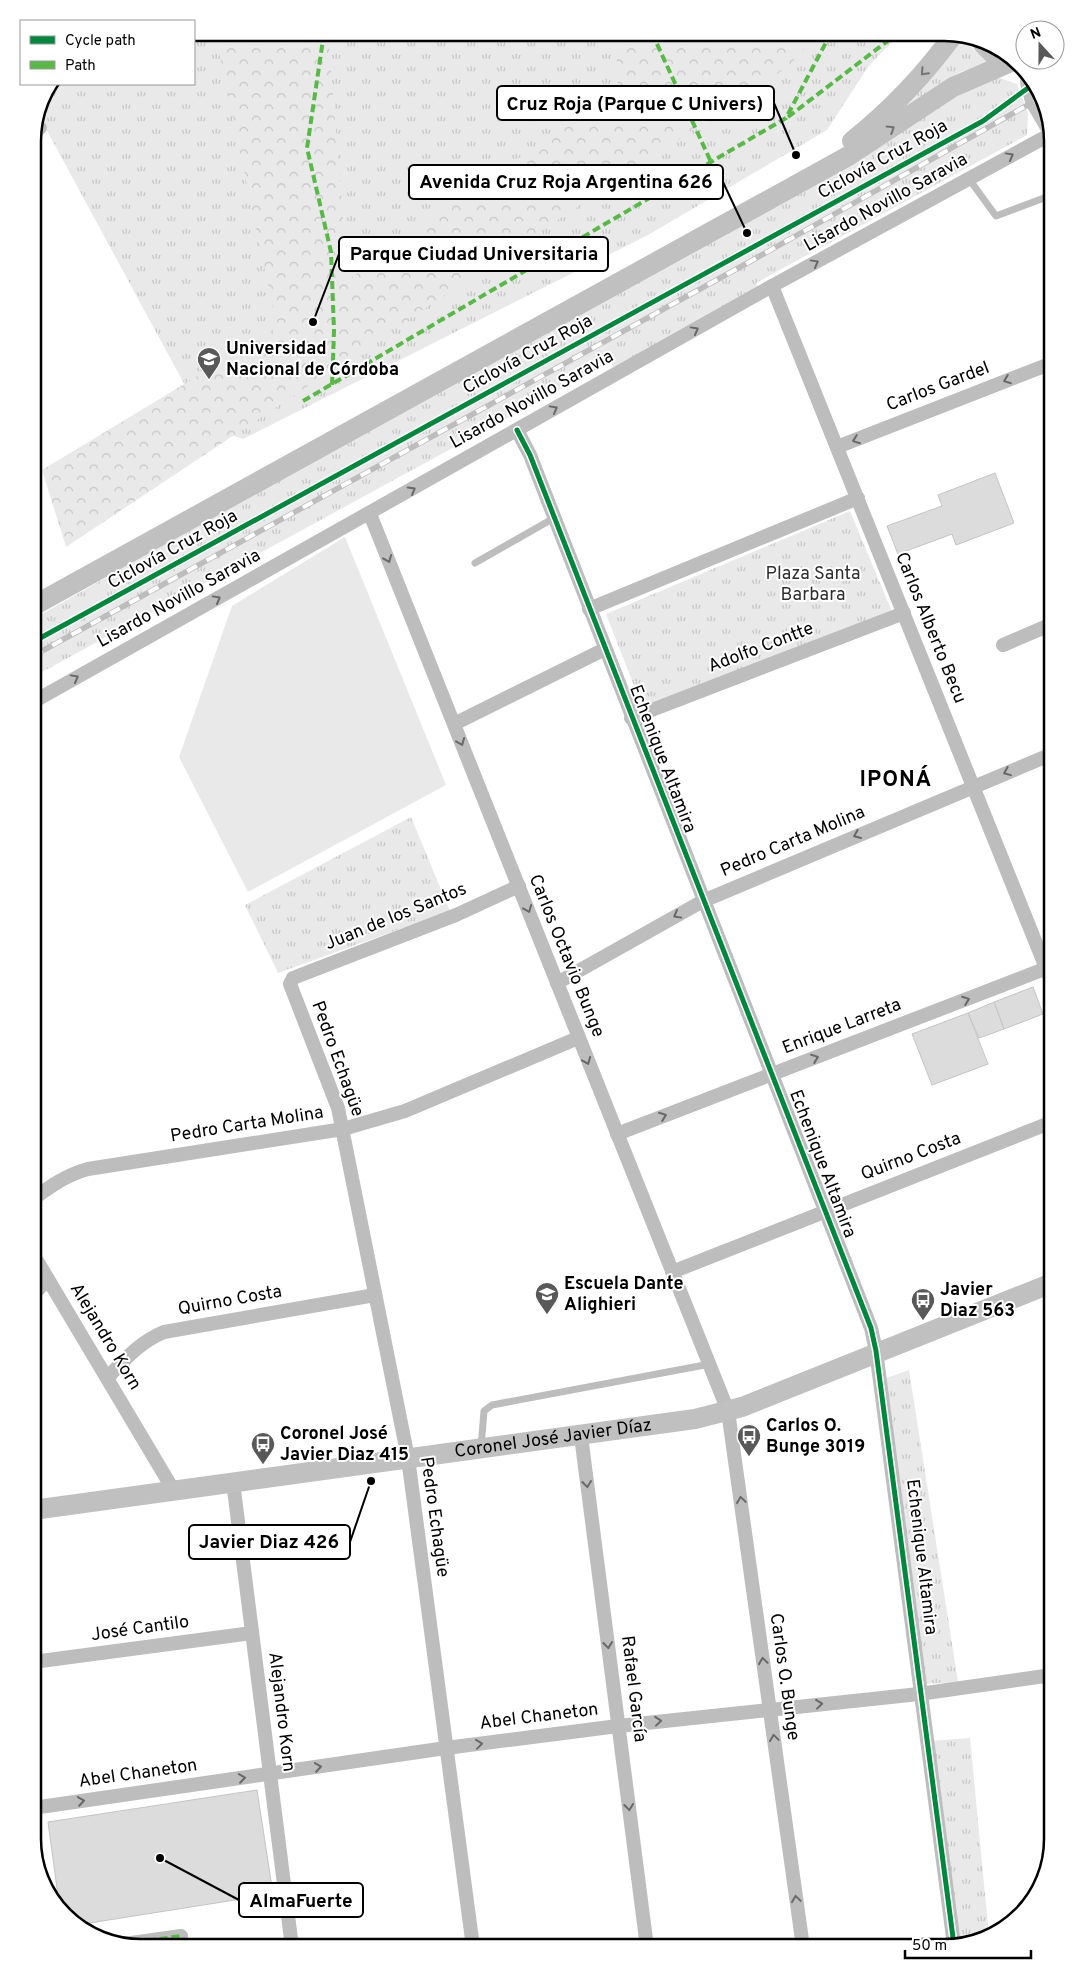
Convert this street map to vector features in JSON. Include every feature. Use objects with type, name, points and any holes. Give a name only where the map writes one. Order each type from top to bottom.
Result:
[{"type":"main road","points":[[804,180],[864,132],[902,96],[937,58],[949,41]]},
{"type":"main road","points":[[41,602],[850,155],[953,87],[1007,64]]},
{"type":"main road","name":"Coronel José Javier Díaz","points":[[41,1509],[695,1420],[728,1411],[1044,1286]]},
{"type":"street","name":"Lisardo Novillo Saravia","points":[[41,698],[772,286],[1044,138]]},
{"type":"street","name":"Carlos Alberto Becu","points":[[772,286],[973,786],[1044,954]]},
{"type":"street","name":"Carlos Gardel","points":[[837,447],[1044,366]]},
{"type":"street","name":"Echenique Altamira","points":[[517,430],[530,455],[631,718],[871,1328],[876,1352],[919,1694],[953,1939]]},
{"type":"street","points":[[589,609],[858,498]]},
{"type":"street","name":"Carlos Octavio Bunge","points":[[370,514],[728,1411]]},
{"type":"street","name":"Adolfo Contte","points":[[631,718],[904,613]]},
{"type":"street","points":[[1002,645],[1044,627]]},
{"type":"street","points":[[454,724],[605,649]]},
{"type":"street","name":"Pedro Carta Molina","points":[[557,983],[703,901],[1044,757]]},
{"type":"street","name":"Juan de los Santos","points":[[290,984],[293,978],[456,915],[519,886]]},
{"type":"street","name":"Enrique Larreta","points":[[618,1134],[1044,970]]},
{"type":"street","name":"Pedro Echagüe","points":[[290,984],[338,1108],[408,1458],[472,1939]]},
{"type":"street","name":"Pedro Carta Molina","points":[[41,1193],[59,1180],[73,1173],[88,1169],[342,1129],[404,1111],[578,1038]]},
{"type":"street","name":"Quirno Costa","points":[[672,1272],[1044,1125]]},
{"type":"street","name":"Alejandro Korn","points":[[41,1268],[108,1377],[174,1491]]},
{"type":"street","points":[[41,1287],[48,1280]]},
{"type":"street","name":"Quirno Costa","points":[[108,1377],[136,1347],[148,1338],[164,1332],[375,1295]]},
{"type":"street","name":"Carlos O. Bunge","points":[[728,1411],[802,1939]]},
{"type":"street","name":"Rafael García","points":[[581,1436],[647,1939]]},
{"type":"street","name":"Alejandro Korn","points":[[233,1482],[291,1939]]},
{"type":"street","name":"José Cantilo","points":[[41,1661],[252,1633]]},
{"type":"street","name":"Abel Chaneton","points":[[41,1807],[446,1748],[618,1726],[919,1694],[1044,1676]]},
{"type":"street","points":[[159,1939],[180,1936]]},
{"type":"lane","points":[[969,179],[996,216],[1044,198]]},
{"type":"lane","points":[[475,562],[554,518]]},
{"type":"lane","points":[[481,1448],[484,1411],[492,1405],[710,1364]]},
{"type":"green space","name":"Universidad Nacional de Córdoba","points":[[195,41],[892,41],[868,67],[827,130],[648,235],[243,439],[207,426],[43,123],[49,103],[59,85],[195,85]]},
{"type":"green space","points":[[217,41],[329,41],[348,280],[618,87],[615,41],[811,41],[789,66],[66,547],[42,470],[277,328]]},
{"type":"green space","points":[[955,42],[970,45],[978,53],[994,61],[960,72],[855,146]]},
{"type":"green space","points":[[994,76],[1017,84],[1028,114],[1027,135],[756,283],[759,288],[614,367],[610,362],[41,673],[41,614],[889,135],[927,110]]},
{"type":"green space","name":"Plaza Santa Barbara","points":[[850,511],[892,612],[642,706],[606,614]]},
{"type":"green space","points":[[345,537],[446,785],[248,892],[179,757],[232,606]]},
{"type":"green space","points":[[411,817],[450,911],[278,973],[245,905]]},
{"type":"green space","points":[[909,1370],[958,1682],[925,1684],[884,1379]]},
{"type":"green space","points":[[970,1738],[988,1928],[963,1937],[959,1938],[929,1741]]},
{"type":"building","points":[[995,473],[1014,523],[956,545],[952,534],[898,554],[887,526],[942,506],[938,495]]},
{"type":"building","points":[[1033,987],[1043,1014],[1004,1029],[994,1002]]},
{"type":"building","points":[[994,1002],[1004,1029],[979,1038],[968,1013]]},
{"type":"building","points":[[968,1013],[988,1064],[932,1085],[912,1034]]},
{"type":"building","points":[[257,1790],[273,1894],[88,1923],[75,1914],[58,1893],[48,1822]]},
{"type":"railway","points":[[41,652],[751,261],[1035,101]]},
{"type":"marked path","points":[[323,41],[307,148],[331,252],[334,331],[332,386]]},
{"type":"marked path","points":[[656,41],[711,162]]},
{"type":"marked path","points":[[303,401],[786,118],[827,41]]},
{"type":"marked path","points":[[788,117],[888,41]]},
{"type":"marked path","points":[[160,1939],[181,1936]]},
{"type":"cycle path","name":"Ciclovía Cruz Roja","points":[[41,638],[983,121],[1028,88]]},
{"type":"cycle path","points":[[517,430],[530,455],[871,1328],[876,1351],[953,1939]]},
{"type":"place","name":"Cruz Roja (Parque C Univers)","points":[[796,155]]},
{"type":"place","name":"Avenida Cruz Roja Argentina 626","points":[[747,233]]},
{"type":"place","name":"Parque Ciudad Universitaria","points":[[313,322]]},
{"type":"place","name":"Universidad Nacional de Córdoba","points":[[209,380]]},
{"type":"place","name":"Escuela Dante Alighieri","points":[[547,1315]]},
{"type":"place","name":"Javier Diaz 563","points":[[923,1321]]},
{"type":"place","name":"Carlos O. Bunge 3019","points":[[749,1457]]},
{"type":"place","name":"Coronel José Javier Diaz 415","points":[[263,1465]]},
{"type":"place","name":"Javier Diaz 426","points":[[371,1481]]},
{"type":"place","name":"AlmaFuerte","points":[[160,1858]]},
{"type":"district","name":"IPONÁ","points":[[896,780]]}]
